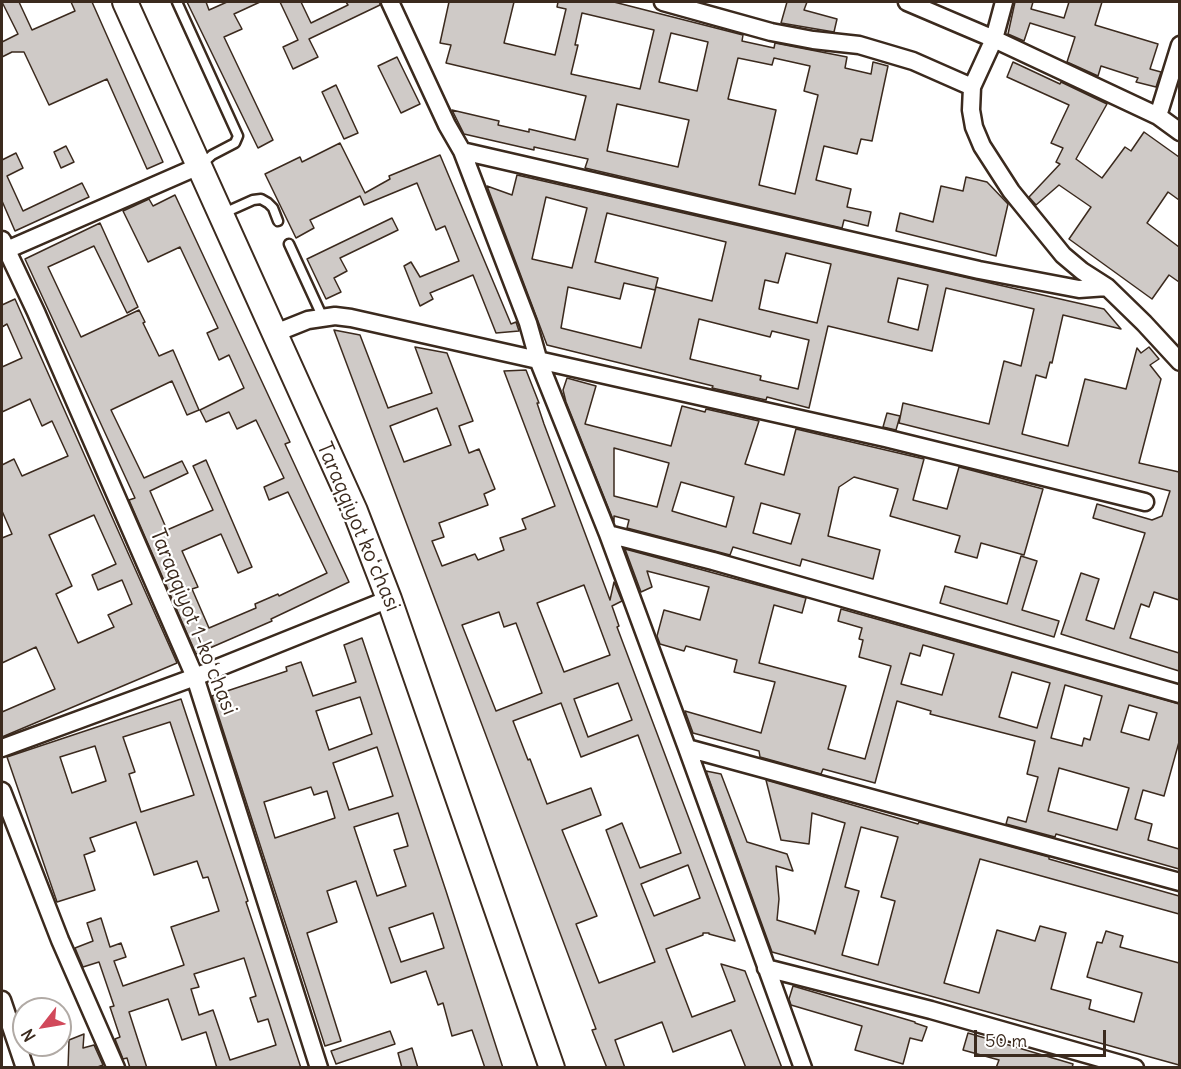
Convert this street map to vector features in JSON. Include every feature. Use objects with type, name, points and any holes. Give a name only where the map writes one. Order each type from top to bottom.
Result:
[{"type":"street","name":"Taraqqiyot koʻchasi","points":[[125,2],[355,512],[389,599],[552,1068]]},
{"type":"street","points":[[390,2],[447,125],[462,151],[528,322],[539,362],[608,534],[803,1068]]},
{"type":"street","points":[[663,2],[771,32],[859,45],[913,61],[972,87]]},
{"type":"street","points":[[907,2],[994,39],[1158,116],[1179,132]]},
{"type":"street","points":[[1004,2],[994,39],[972,87],[971,110],[974,127],[982,146],[1011,191],[1063,255],[1107,287],[1179,362]]},
{"type":"street","points":[[1158,116],[1179,45]]},
{"type":"street","points":[[462,151],[979,270],[1079,289],[1107,287]]},
{"type":"street","points":[[3,247],[199,166]]},
{"type":"street","name":"Taraqqiyot 1-koʻchasi","points":[[3,247],[36,312],[195,677],[319,1068]]},
{"type":"street","points":[[273,334],[308,320],[351,318],[539,362],[665,387],[851,430],[1144,502]]},
{"type":"street","points":[[608,534],[713,561],[1179,694]]},
{"type":"street","points":[[2,748],[195,677],[389,599]]},
{"type":"street","points":[[687,748],[1179,882]]},
{"type":"street","points":[[2,791],[64,951],[116,1068]]},
{"type":"street","points":[[766,968],[931,1010],[1135,1068]]},
{"type":"street","points":[[2,1000],[25,1068]]},
{"type":"lane","points":[[177,2],[238,135],[235,143],[212,155],[199,166]]},
{"type":"lane","points":[[221,215],[253,200],[261,200],[273,208],[278,221]]},
{"type":"lane","points":[[289,244],[323,318]]},
{"type":"building","points":[[2,2],[19,2],[32,30],[75,11],[71,2],[92,2],[163,162],[147,169],[107,79],[49,105],[24,52],[12,52],[2,57],[2,42],[18,34]]},
{"type":"building","points":[[187,2],[206,2],[209,10],[227,2],[260,2],[234,14],[242,29],[224,37],[273,140],[258,148]]},
{"type":"building","points":[[280,2],[301,2],[311,23],[348,5],[346,2],[380,2],[380,5],[309,39],[318,57],[293,69],[283,47],[298,40]]},
{"type":"building","points":[[449,2],[514,2],[504,43],[555,55],[566,9],[557,7],[558,2],[614,2],[743,35],[742,41],[774,48],[775,43],[847,57],[845,68],[871,74],[873,62],[888,66],[872,141],[861,139],[857,154],[824,146],[816,180],[851,189],[847,207],[871,212],[868,226],[844,220],[842,228],[585,168],[588,159],[534,147],[534,150],[464,134],[452,110],[499,121],[498,125],[529,132],[529,129],[575,140],[586,96],[446,63],[451,45],[440,43]],"holes":[[[582,13],[654,30],[640,89],[571,74],[578,45],[575,45]],[[671,33],[708,42],[697,91],[659,82]],[[738,58],[772,65],[774,58],[810,66],[804,91],[818,95],[795,194],[759,185],[776,110],[728,99]],[[617,104],[689,120],[678,167],[607,151]]]},
{"type":"building","points":[[787,2],[807,2],[804,10],[837,19],[834,32],[781,23]]},
{"type":"building","points":[[1015,2],[1033,2],[1031,9],[1064,18],[1069,2],[1102,2],[1095,25],[1158,44],[1150,69],[1161,72],[1156,87],[1136,82],[1138,78],[1101,66],[1098,76],[1067,62],[1075,37],[1030,23],[1024,41],[1008,34]]},
{"type":"building","points":[[397,57],[420,104],[401,113],[378,66]]},
{"type":"building","points":[[1013,62],[1107,104],[1076,159],[1102,178],[1125,147],[1131,151],[1144,132],[1179,157],[1179,200],[1168,192],[1147,223],[1179,247],[1179,282],[1169,275],[1152,299],[1069,239],[1091,207],[1059,185],[1036,205],[1029,197],[1060,164],[1056,162],[1063,148],[1051,143],[1069,105],[1007,77]]},
{"type":"building","points":[[336,85],[358,133],[344,139],[322,92]]},
{"type":"building","points":[[340,143],[365,193],[390,179],[389,176],[440,155],[511,324],[516,322],[519,331],[496,333],[473,275],[430,293],[433,299],[420,306],[404,266],[411,262],[420,277],[459,261],[445,226],[436,230],[417,183],[364,205],[360,196],[310,220],[314,228],[296,238],[265,174],[300,157],[302,162]]},
{"type":"building","points":[[66,146],[74,162],[61,168],[54,152]]},
{"type":"building","points":[[16,153],[23,168],[7,176],[23,211],[82,183],[89,197],[15,231],[2,201],[2,160]]},
{"type":"building","points":[[517,175],[1104,309],[1121,329],[1063,315],[1052,363],[1050,362],[1046,378],[1036,375],[1022,434],[1068,446],[1085,379],[1126,389],[1137,348],[1141,353],[1149,347],[1159,359],[1150,365],[1161,379],[1139,463],[1179,472],[1179,600],[1154,592],[1149,607],[1141,604],[1130,638],[1179,653],[1179,671],[1061,634],[1081,573],[1099,579],[1086,620],[1114,629],[1145,533],[1093,518],[1097,504],[1152,520],[1162,516],[1170,491],[899,423],[903,403],[989,424],[1004,361],[1021,366],[1034,309],[946,288],[932,351],[828,326],[809,408],[767,397],[766,400],[547,345],[487,186],[512,195]],"holes":[[[546,197],[587,208],[572,268],[532,259]],[[607,213],[726,242],[712,301],[656,287],[641,348],[561,328],[568,287],[620,299],[624,283],[655,290],[658,278],[595,262]],[[786,253],[831,264],[817,323],[759,309],[765,280],[778,283]],[[898,278],[928,285],[918,330],[888,322]],[[699,319],[770,337],[772,331],[809,340],[798,389],[760,380],[761,376],[690,359]]]},
{"type":"building","points":[[966,177],[987,182],[1008,204],[996,256],[896,231],[900,213],[933,222],[941,186],[963,191]]},
{"type":"building","points":[[175,195],[290,442],[285,444],[349,582],[271,619],[272,621],[196,654],[129,500],[135,498],[25,259],[100,223],[138,307],[127,313],[94,246],[48,267],[81,337],[139,310],[159,356],[173,350],[199,410],[187,415],[172,381],[111,410],[144,478],[182,461],[188,473],[150,491],[167,530],[213,510],[193,466],[206,460],[252,567],[238,573],[221,534],[182,551],[198,587],[192,589],[209,628],[256,608],[255,604],[278,594],[279,596],[327,573],[288,492],[269,500],[264,487],[284,478],[256,420],[237,429],[229,412],[206,422],[200,410],[244,388],[229,355],[219,360],[207,333],[218,328],[180,247],[148,262],[123,211],[149,199],[153,206]]},
{"type":"building","points":[[392,218],[398,230],[340,258],[347,271],[334,278],[341,292],[326,299],[307,259]]},
{"type":"building","points":[[15,299],[177,663],[2,737],[2,712],[55,689],[36,647],[2,663],[2,538],[12,534],[2,511],[2,465],[14,459],[22,476],[68,456],[52,421],[42,426],[30,399],[2,412],[2,367],[22,358],[7,324],[2,327],[2,305]],"holes":[[[94,515],[116,564],[92,575],[98,590],[122,580],[132,604],[108,615],[114,627],[78,643],[56,594],[72,586],[49,535]]]},
{"type":"building","points":[[334,330],[360,335],[388,408],[432,393],[415,347],[447,353],[473,421],[459,426],[469,453],[479,449],[495,489],[484,494],[488,505],[439,523],[444,537],[432,541],[442,566],[475,554],[478,560],[504,550],[500,538],[526,529],[522,519],[555,506],[504,371],[526,370],[610,600],[614,582],[622,601],[612,606],[619,626],[617,627],[735,941],[703,933],[703,935],[666,949],[692,1017],[735,1001],[721,964],[745,971],[782,1068],[746,1068],[731,1030],[673,1052],[662,1022],[615,1040],[625,1068],[607,1068],[592,1030],[596,1029]],"holes":[[[437,408],[451,445],[404,462],[390,426]],[[584,585],[610,655],[564,672],[537,603]],[[499,612],[504,627],[516,623],[542,693],[496,711],[462,625]],[[618,683],[632,720],[588,737],[574,699]],[[561,703],[581,757],[638,735],[681,853],[640,868],[622,823],[606,830],[655,962],[599,983],[576,924],[597,916],[562,830],[601,815],[591,788],[547,804],[530,759],[528,760],[513,721]],[[688,865],[700,898],[654,916],[641,884]]]},
{"type":"building","points":[[567,378],[596,386],[585,424],[671,446],[682,406],[759,421],[745,464],[784,475],[796,429],[924,459],[913,500],[947,509],[959,467],[1043,489],[1024,555],[981,543],[977,558],[955,552],[960,536],[890,516],[898,489],[854,477],[839,487],[828,536],[880,550],[873,579],[802,559],[800,566],[733,547],[730,555],[627,528],[629,520],[614,516],[614,522],[563,390]],"holes":[[[614,448],[669,463],[657,507],[614,496]],[[681,482],[734,497],[726,527],[672,511]],[[761,503],[800,514],[791,544],[753,533]]]},
{"type":"building","points":[[887,413],[900,416],[896,430],[883,427]]},
{"type":"building","points":[[625,549],[806,598],[802,613],[774,605],[759,663],[846,686],[828,749],[865,759],[891,666],[859,657],[863,640],[859,639],[862,628],[838,621],[841,609],[1179,704],[1179,742],[1164,796],[1143,790],[1135,819],[1152,824],[1148,840],[1179,849],[1179,869],[1056,834],[1055,837],[1006,824],[1008,817],[1026,822],[1038,777],[1027,774],[1035,741],[930,714],[931,711],[897,701],[875,783],[823,769],[821,774],[760,757],[759,751],[693,733],[685,711],[761,733],[775,682],[734,672],[737,660],[686,646],[684,651],[660,644],[657,636],[664,610],[700,620],[709,587],[647,571],[652,587],[641,592]],"holes":[[[923,645],[954,654],[942,695],[901,684],[910,653],[920,656]],[[1012,672],[1050,683],[1037,728],[999,717]],[[1065,685],[1102,696],[1090,740],[1084,738],[1082,746],[1051,738]],[[1129,705],[1157,713],[1149,740],[1121,732]],[[1059,768],[1129,788],[1117,830],[1048,811]]]},
{"type":"building","points":[[1021,556],[1037,561],[1022,610],[1059,621],[1054,637],[940,603],[945,586],[1007,604]]},
{"type":"building","points":[[362,638],[503,1068],[485,1068],[472,1030],[452,1036],[443,1003],[438,1005],[426,971],[391,983],[356,881],[327,891],[337,922],[307,933],[341,1041],[325,1046],[212,696],[287,671],[286,667],[301,662],[313,696],[356,682],[344,645]],"holes":[[[360,697],[372,734],[329,750],[316,711]],[[377,747],[393,796],[349,810],[333,763]],[[311,787],[314,795],[327,791],[335,818],[275,838],[264,802]],[[398,813],[408,846],[394,850],[406,886],[377,896],[354,827]],[[433,913],[444,948],[401,962],[389,928]]]},
{"type":"building","points":[[181,699],[301,1068],[217,1068],[206,1032],[182,1040],[168,999],[129,1012],[147,1068],[130,1068],[127,1058],[123,1059],[115,1039],[120,1037],[110,1007],[114,1006],[99,962],[83,967],[75,948],[93,941],[87,923],[101,918],[110,947],[121,943],[126,957],[114,961],[123,986],[184,965],[171,927],[219,911],[208,877],[203,878],[197,861],[154,875],[136,822],[90,838],[95,851],[84,855],[95,890],[57,902],[7,757]],"holes":[[[170,722],[194,795],[141,812],[129,774],[135,772],[123,737]],[[95,746],[106,781],[72,793],[60,757]],[[244,958],[256,996],[250,998],[258,1022],[268,1019],[276,1045],[230,1060],[213,1010],[199,1015],[191,989],[199,987],[194,974]]]},
{"type":"building","points":[[706,771],[721,774],[747,842],[787,854],[793,871],[776,866],[779,899],[777,920],[814,931],[815,934],[845,823],[812,813],[809,844],[781,840],[766,780],[918,824],[919,822],[1049,857],[1049,859],[1179,896],[1179,914],[980,859],[944,983],[979,993],[997,930],[1035,941],[1040,926],[1066,933],[1051,989],[1091,1000],[1089,1009],[1134,1022],[1142,993],[1087,977],[1097,942],[1102,943],[1106,931],[1123,936],[1120,947],[1179,963],[1179,1065],[772,952]],"holes":[[[861,827],[898,837],[881,897],[895,901],[878,965],[842,955],[859,891],[845,887]]]},
{"type":"building","points":[[793,986],[927,1027],[922,1041],[910,1038],[903,1064],[855,1050],[862,1026],[791,1005],[789,999]]},
{"type":"building","points":[[390,1031],[395,1044],[336,1064],[331,1051]]},
{"type":"building","points":[[968,1033],[1073,1064],[1072,1068],[996,1068],[999,1060],[963,1050]]},
{"type":"building","points":[[84,1034],[83,1048],[94,1045],[103,1065],[95,1068],[68,1068],[68,1057],[72,1057],[72,1039]]},
{"type":"building","points":[[412,1048],[418,1068],[402,1068],[398,1053]]}]
